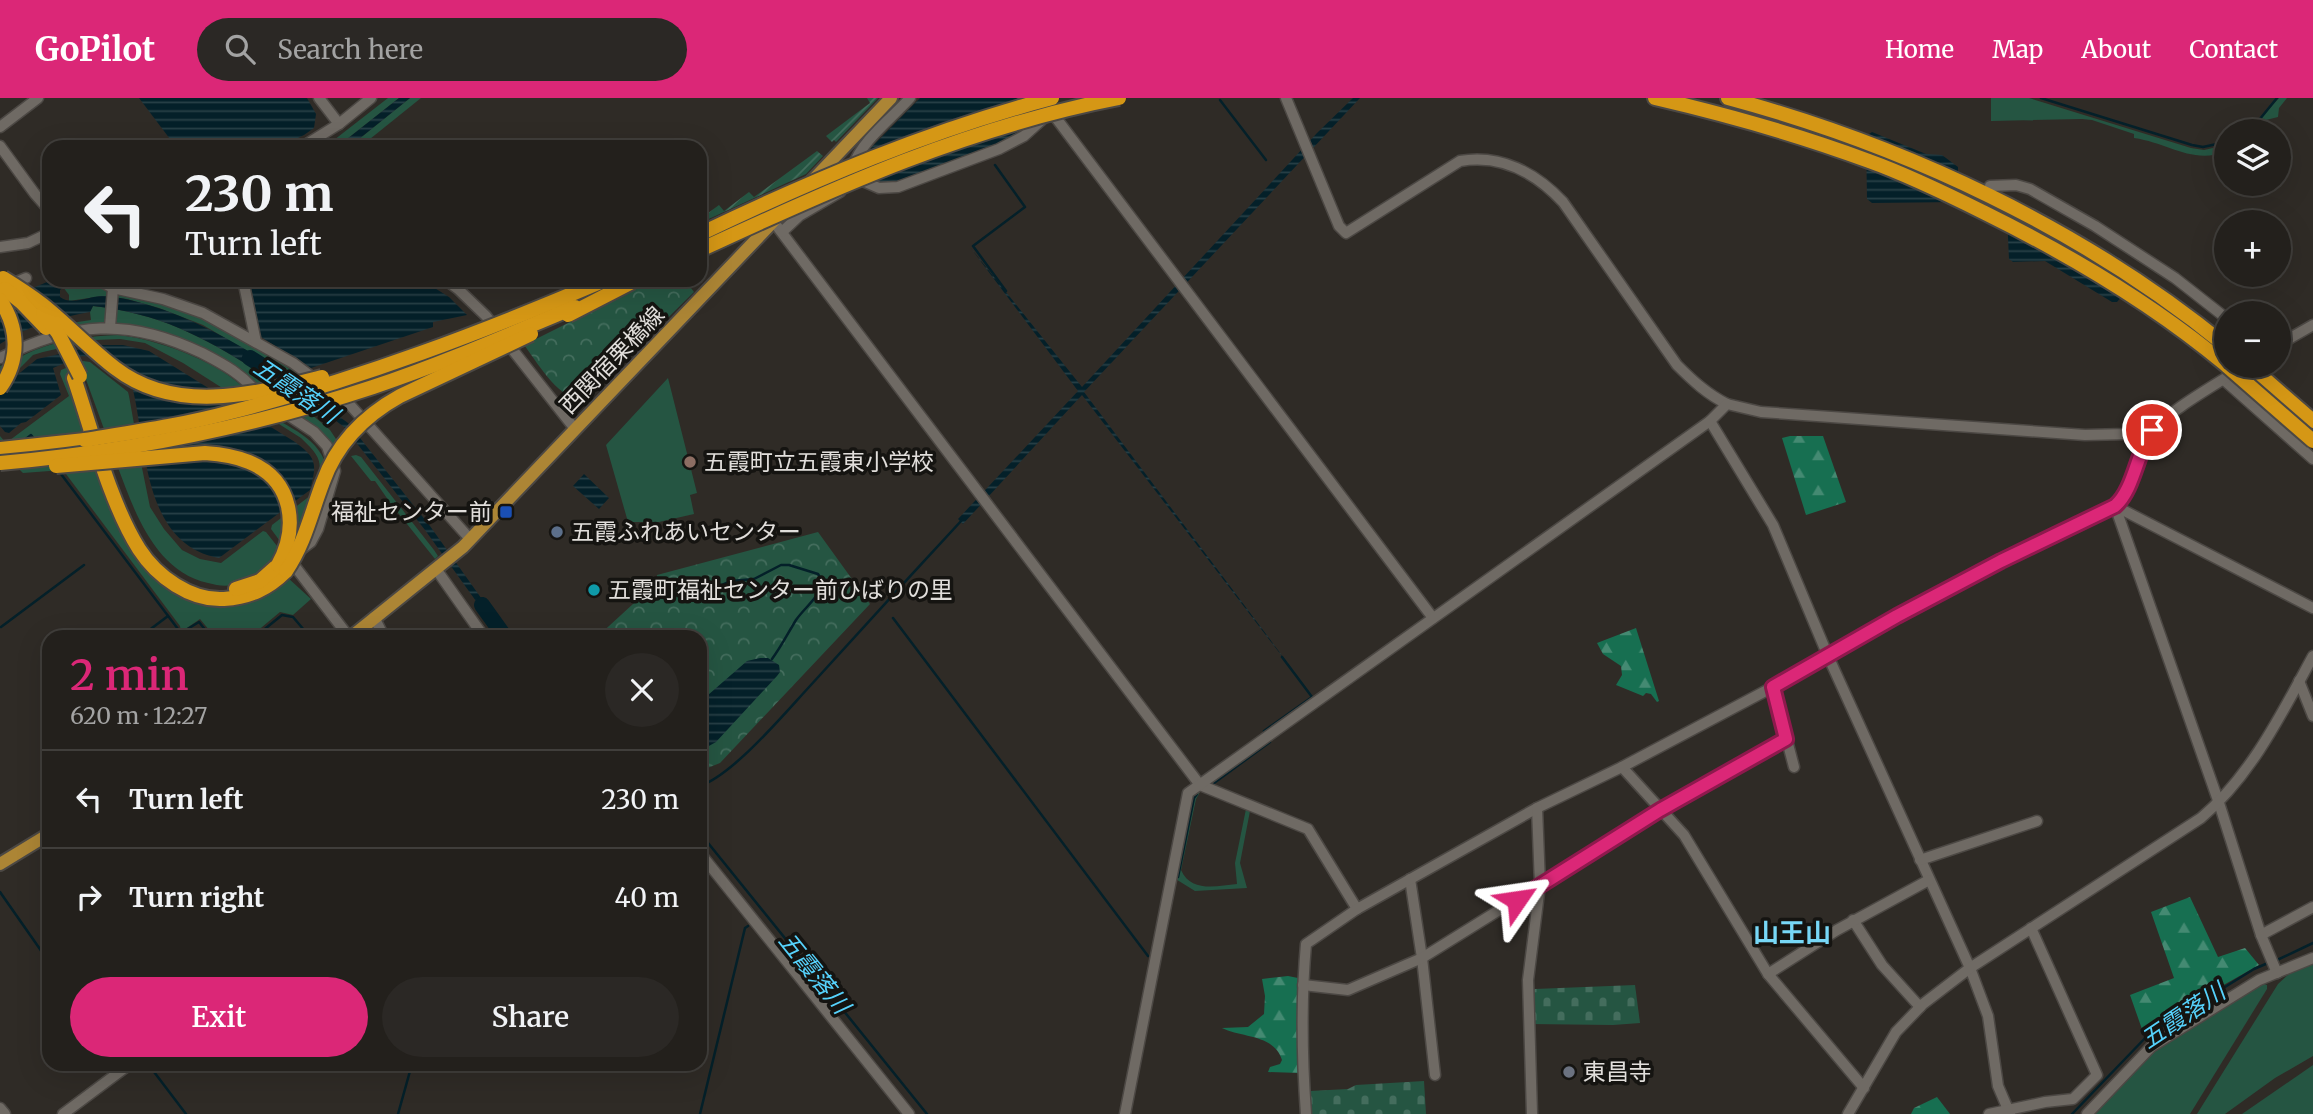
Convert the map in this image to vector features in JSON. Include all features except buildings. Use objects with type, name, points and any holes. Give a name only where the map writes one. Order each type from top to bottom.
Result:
[{"type":"highway","points":[[707,247],[823,193],[917,154],[999,127],[1119,98]]},
{"type":"highway","points":[[1655,98],[1792,134],[1871,162],[1943,192],[2081,264],[2155,312],[2214,360]]},
{"type":"highway","points":[[1728,98],[1796,116],[1949,176],[2024,213],[2148,289],[2214,337]]},
{"type":"highway","points":[[707,231],[818,180],[913,141],[995,113],[1052,105]]},
{"type":"highway","points":[[1,283],[42,304],[116,369],[144,385],[171,394],[205,397],[244,394],[316,379],[387,359],[417,356]]},
{"type":"highway","points":[[1,283],[27,297],[45,315],[63,342],[121,514],[140,551],[164,577],[189,593],[216,599],[237,598],[259,592],[276,581],[304,538],[328,468],[344,442],[368,417],[400,396],[520,340],[622,287]]},
{"type":"highway","points":[[0,449],[85,440],[197,420],[282,398],[417,356],[589,287]]},
{"type":"highway","points":[[0,463],[155,442],[308,407],[422,370],[620,287]]},
{"type":"highway","points":[[0,300],[12,321],[15,334],[14,359],[0,388]]},
{"type":"highway","points":[[2236,378],[2313,441]]},
{"type":"highway","points":[[2261,378],[2313,421]]},
{"type":"highway","points":[[0,471],[189,454],[224,455],[250,462],[272,479],[288,504],[291,529],[282,568]]},
{"type":"main road","name":"西関宿栗橋線","points":[[358,630],[457,552],[891,98]]},
{"type":"main road","points":[[0,864],[42,838]]},
{"type":"street","points":[[0,127],[38,98]]},
{"type":"street","points":[[319,98],[339,124]]},
{"type":"street","points":[[313,140],[339,124],[371,98]]},
{"type":"street","points":[[782,232],[799,216],[839,194],[851,176],[859,153],[911,98]]},
{"type":"street","points":[[1041,98],[1052,105],[1185,290],[1433,618]]},
{"type":"street","points":[[1286,98],[1339,226],[1346,233],[1460,161],[1473,159],[1516,166],[1546,184],[1563,202],[1677,365],[1692,381],[1727,404],[1761,412],[2085,435],[2127,434],[2152,430]]},
{"type":"street","points":[[851,176],[879,188],[898,187],[999,149],[1024,136],[1052,105]]},
{"type":"street","points":[[0,146],[42,203]]},
{"type":"street","points":[[1990,186],[2024,187],[2052,201],[2175,278],[2214,308]]},
{"type":"street","points":[[773,221],[1200,785],[1308,830],[1357,909]]},
{"type":"street","points":[[0,247],[28,243],[42,236]]},
{"type":"street","points":[[1,283],[26,278]]},
{"type":"street","points":[[244,287],[256,342]]},
{"type":"street","points":[[455,287],[486,316],[575,429]]},
{"type":"street","points":[[110,327],[113,288],[163,299],[203,313],[293,363],[351,406],[470,539]]},
{"type":"street","points":[[2291,338],[2313,325]]},
{"type":"street","points":[[0,358],[33,342],[82,330],[110,327],[148,332],[181,344],[246,378],[262,398],[314,432],[327,446],[335,471],[318,529],[310,542],[288,558],[345,630]]},
{"type":"street","points":[[1306,1114],[1303,1070],[1306,944],[1357,909],[1537,808],[1622,767],[1773,687],[1897,616],[2001,561],[2115,506],[2124,496],[2139,455],[2152,430],[2216,378]]},
{"type":"street","points":[[2234,378],[2313,458]]},
{"type":"street","points":[[1125,1114],[1188,793],[1710,421],[1727,404]]},
{"type":"street","points":[[1710,421],[1773,525],[1828,656],[1970,968],[1988,1016],[1998,1086],[2009,1111]]},
{"type":"street","points":[[2115,506],[2313,608]]},
{"type":"street","points":[[2115,506],[2219,803],[2261,935],[2276,971]]},
{"type":"street","points":[[438,568],[479,630]]},
{"type":"street","points":[[374,617],[380,630]]},
{"type":"street","points":[[1848,1114],[1896,1032],[1920,1007],[1970,968],[2201,818],[2219,803],[2259,748],[2313,656]]},
{"type":"street","points":[[2299,681],[2313,716]]},
{"type":"street","points":[[1773,687],[1794,766]]},
{"type":"street","points":[[1304,985],[1348,990],[1422,958],[1660,810],[1786,739]]},
{"type":"street","points":[[1622,767],[1684,835],[1768,974],[1864,1088]]},
{"type":"street","points":[[1532,1114],[1528,980],[1540,885],[1537,808]]},
{"type":"street","points":[[1920,860],[2037,821]]},
{"type":"street","points":[[707,862],[908,1114]]},
{"type":"street","points":[[1410,879],[1435,1075]]},
{"type":"street","points":[[1768,974],[1853,920],[1929,880]]},
{"type":"street","points":[[2261,935],[2313,907]]},
{"type":"street","points":[[1853,920],[1882,965],[1920,1007]]},
{"type":"street","points":[[1989,1114],[2073,1099],[2097,1075],[2031,928]]},
{"type":"street","points":[[2087,1114],[2151,1047],[2259,980],[2313,958]]},
{"type":"street","points":[[63,1114],[121,1071]]},
{"type":"street","points":[[0,1108],[5,1114]]},
{"type":"green space","points":[[388,98],[399,98],[346,140],[334,140]]},
{"type":"green space","points":[[410,98],[421,98],[369,140],[358,140]]},
{"type":"green space","points":[[867,98],[878,98],[836,142],[832,142],[826,136],[870,103]]},
{"type":"green space","points":[[1991,98],[2029,98],[2191,148],[2204,150],[2214,148],[2214,155],[2190,154],[2134,138],[2134,134],[2092,120],[1991,121]]},
{"type":"green space","points":[[2279,98],[2287,98],[2279,108],[2278,117],[2260,119]]},
{"type":"green space","points":[[817,151],[823,156],[806,174],[707,220],[707,214],[719,205],[724,211],[749,192],[754,197]]},
{"type":"green space","points":[[63,287],[102,287],[198,316],[220,326],[303,377],[300,378],[272,360],[269,364],[203,325],[159,308],[127,299],[102,296],[69,301],[69,295]]},
{"type":"green space","points":[[640,287],[690,287],[694,292],[586,396],[576,398],[567,395],[550,380],[524,345]]},
{"type":"green space","points":[[93,306],[140,315],[182,329],[262,374],[258,380],[266,385],[257,387],[152,330],[115,324],[108,320],[105,324],[76,328],[71,323],[91,320],[90,312]]},
{"type":"green space","points":[[118,335],[166,346],[214,367],[241,385],[259,407],[311,441],[329,473],[288,552],[271,529],[272,525],[315,492],[320,468],[317,457],[301,438],[183,363],[145,343],[120,339],[95,340],[33,355],[0,383],[0,366],[35,350],[76,339]]},
{"type":"green space","points":[[83,361],[90,362],[128,392],[134,424],[104,429],[84,374],[69,380],[113,504],[160,578],[246,602],[264,596],[287,577],[311,599],[293,615],[280,612],[258,630],[209,630],[200,619],[181,630],[63,470],[23,473],[0,451],[0,436],[6,443],[69,396],[60,374],[61,370]]},
{"type":"green space","points":[[668,378],[697,493],[690,495],[694,514],[659,522],[628,522],[606,445]]},
{"type":"green space","points":[[311,414],[330,430],[338,442],[332,452],[298,418]]},
{"type":"green space","points":[[1823,436],[1846,502],[1806,515],[1782,438]]},
{"type":"green space","points":[[351,456],[361,457],[434,550],[438,556],[435,559],[375,481],[371,481]]},
{"type":"green space","points":[[141,463],[150,507],[182,550],[200,559],[221,563],[263,531],[281,551],[263,571],[252,578],[228,586],[208,583],[173,566],[160,552],[139,519],[117,465]]},
{"type":"green space","points":[[818,532],[870,604],[720,763],[707,768],[707,630],[605,630],[657,582],[657,575]]},
{"type":"green space","points":[[1636,628],[1659,701],[1657,702],[1651,694],[1646,693],[1643,696],[1616,685],[1622,675],[1621,666],[1603,654],[1597,643]]},
{"type":"green space","points":[[1200,792],[1196,799],[1181,870],[1185,877],[1198,885],[1213,887],[1237,884],[1235,863],[1246,809],[1250,811],[1240,863],[1247,888],[1195,891],[1174,878],[1191,797]]},
{"type":"green space","points":[[2190,897],[2218,957],[2245,948],[2259,965],[2181,1009],[2148,1032],[2146,1029],[2143,1032],[2130,995],[2174,978],[2151,912]]},
{"type":"green space","points":[[2313,963],[2313,1056],[2275,1078],[2225,1114],[2197,1114],[2278,984],[2290,973]]},
{"type":"green space","points":[[1288,976],[1298,978],[1300,1073],[1268,1072],[1270,1067],[1280,1064],[1282,1060],[1272,1045],[1222,1028],[1248,1027],[1264,1014],[1262,979]]},
{"type":"green space","points":[[2262,983],[2267,985],[2267,989],[2190,1114],[2092,1114],[2151,1051]]},
{"type":"green space","points":[[1635,985],[1640,1023],[1530,1024],[1532,991],[1535,989]]},
{"type":"green space","points":[[2313,1065],[2313,1114],[2242,1114]]},
{"type":"green space","points":[[1424,1081],[1426,1114],[1311,1114],[1310,1091]]},
{"type":"green space","points":[[1937,1097],[1950,1114],[1911,1114],[1914,1108]]},
{"type":"water","points":[[139,98],[307,98],[316,114],[314,128],[294,140],[171,140]]},
{"type":"water","points":[[399,98],[410,98],[358,140],[346,140]]},
{"type":"water","points":[[920,98],[1028,98],[1039,106],[1045,117],[989,148],[892,184],[881,184],[860,176],[858,168],[864,155]]},
{"type":"water","points":[[1353,98],[1360,98],[1084,392],[1314,698],[1082,395],[963,524],[958,519],[1078,391],[970,247],[1082,387],[1317,133]]},
{"type":"water","points":[[1872,132],[1926,154],[1942,155],[1958,167],[1958,202],[1872,203],[1867,199],[1866,136]]},
{"type":"water","points":[[2010,211],[2065,233],[2070,229],[2118,257],[2123,295],[2117,302],[2112,302],[2045,261],[2013,262],[2009,259],[2007,215]]},
{"type":"water","points":[[42,284],[42,287],[63,287],[60,290],[60,297],[70,301],[105,296],[149,305],[202,326],[269,364],[262,374],[182,329],[140,315],[93,306],[90,312],[43,324],[0,344],[0,309]]},
{"type":"water","points":[[250,287],[433,287],[449,297],[467,315],[433,322],[433,327],[311,368],[261,337]]},
{"type":"water","points":[[100,345],[123,345],[149,351],[295,442],[308,453],[313,462],[314,474],[310,490],[219,558],[194,549],[175,534],[162,514],[153,491],[133,390],[93,357],[82,356],[53,368],[61,395],[26,422],[9,433],[5,432],[0,426],[0,389],[37,359]]},
{"type":"water","points":[[310,395],[348,423],[430,526],[496,619],[491,622],[425,530],[344,427],[305,397]]},
{"type":"water","points":[[584,474],[609,498],[599,509],[573,486]]},
{"type":"water","points":[[768,658],[779,665],[780,672],[716,742],[707,747],[707,696],[747,661]]},
{"type":"waterway","points":[[2041,98],[2192,145],[2203,147],[2214,145]]},
{"type":"waterway","points":[[2260,119],[2277,98]]},
{"type":"waterway","points":[[1220,100],[1266,160]]},
{"type":"waterway","points":[[995,165],[1025,207],[973,246],[1006,291]]},
{"type":"waterway","name":"五霞落川","points":[[250,358],[302,391]]},
{"type":"waterway","points":[[22,442],[31,435],[35,440]]},
{"type":"waterway","points":[[58,470],[179,630]]},
{"type":"waterway","points":[[707,782],[728,769],[758,742],[962,520]]},
{"type":"waterway","points":[[1,627],[84,565]]},
{"type":"waterway","points":[[697,592],[731,581],[754,579],[781,565],[818,574],[823,582],[818,593],[796,620],[772,659]]},
{"type":"waterway","name":"五霞落川","points":[[482,605],[500,630]]},
{"type":"waterway","points":[[264,630],[282,615],[293,617],[304,630]]},
{"type":"waterway","points":[[149,630],[168,616]]},
{"type":"waterway","points":[[893,618],[1148,956]]},
{"type":"waterway","points":[[186,630],[199,622],[205,630]]},
{"type":"waterway","points":[[1264,731],[1312,697],[1282,657]]},
{"type":"waterway","points":[[1214,783],[1270,742]]},
{"type":"waterway","points":[[1178,877],[1197,794]]},
{"type":"waterway","name":"五霞落川","points":[[707,842],[927,1114]]},
{"type":"waterway","points":[[0,892],[42,952]]},
{"type":"waterway","points":[[700,1114],[745,928],[748,926]]},
{"type":"waterway","name":"五霞落川","points":[[2275,961],[2313,943]]},
{"type":"waterway","name":"五霞落川","points":[[2072,1114],[2149,1034],[2268,963]]},
{"type":"waterway","points":[[153,1071],[186,1114]]},
{"type":"waterway","points":[[398,1114],[410,1071]]},
{"type":"place","name":"五霞町立五霞東小学校","points":[[690,462]]},
{"type":"place","name":"福祉センター前","points":[[506,512]]},
{"type":"place","name":"五霞ふれあいセンター","points":[[557,532]]},
{"type":"place","name":"五霞町福祉センター前ひばりの里","points":[[594,590]]},
{"type":"place","name":"東昌寺","points":[[1569,1072]]},
{"type":"district","name":"山王山","points":[[1792,933]]},
{"type":"route","points":[[1517,900],[1660,810],[1786,739],[1773,687],[1897,616],[2001,561],[2115,506],[2124,496],[2139,455],[2152,430]]}]
